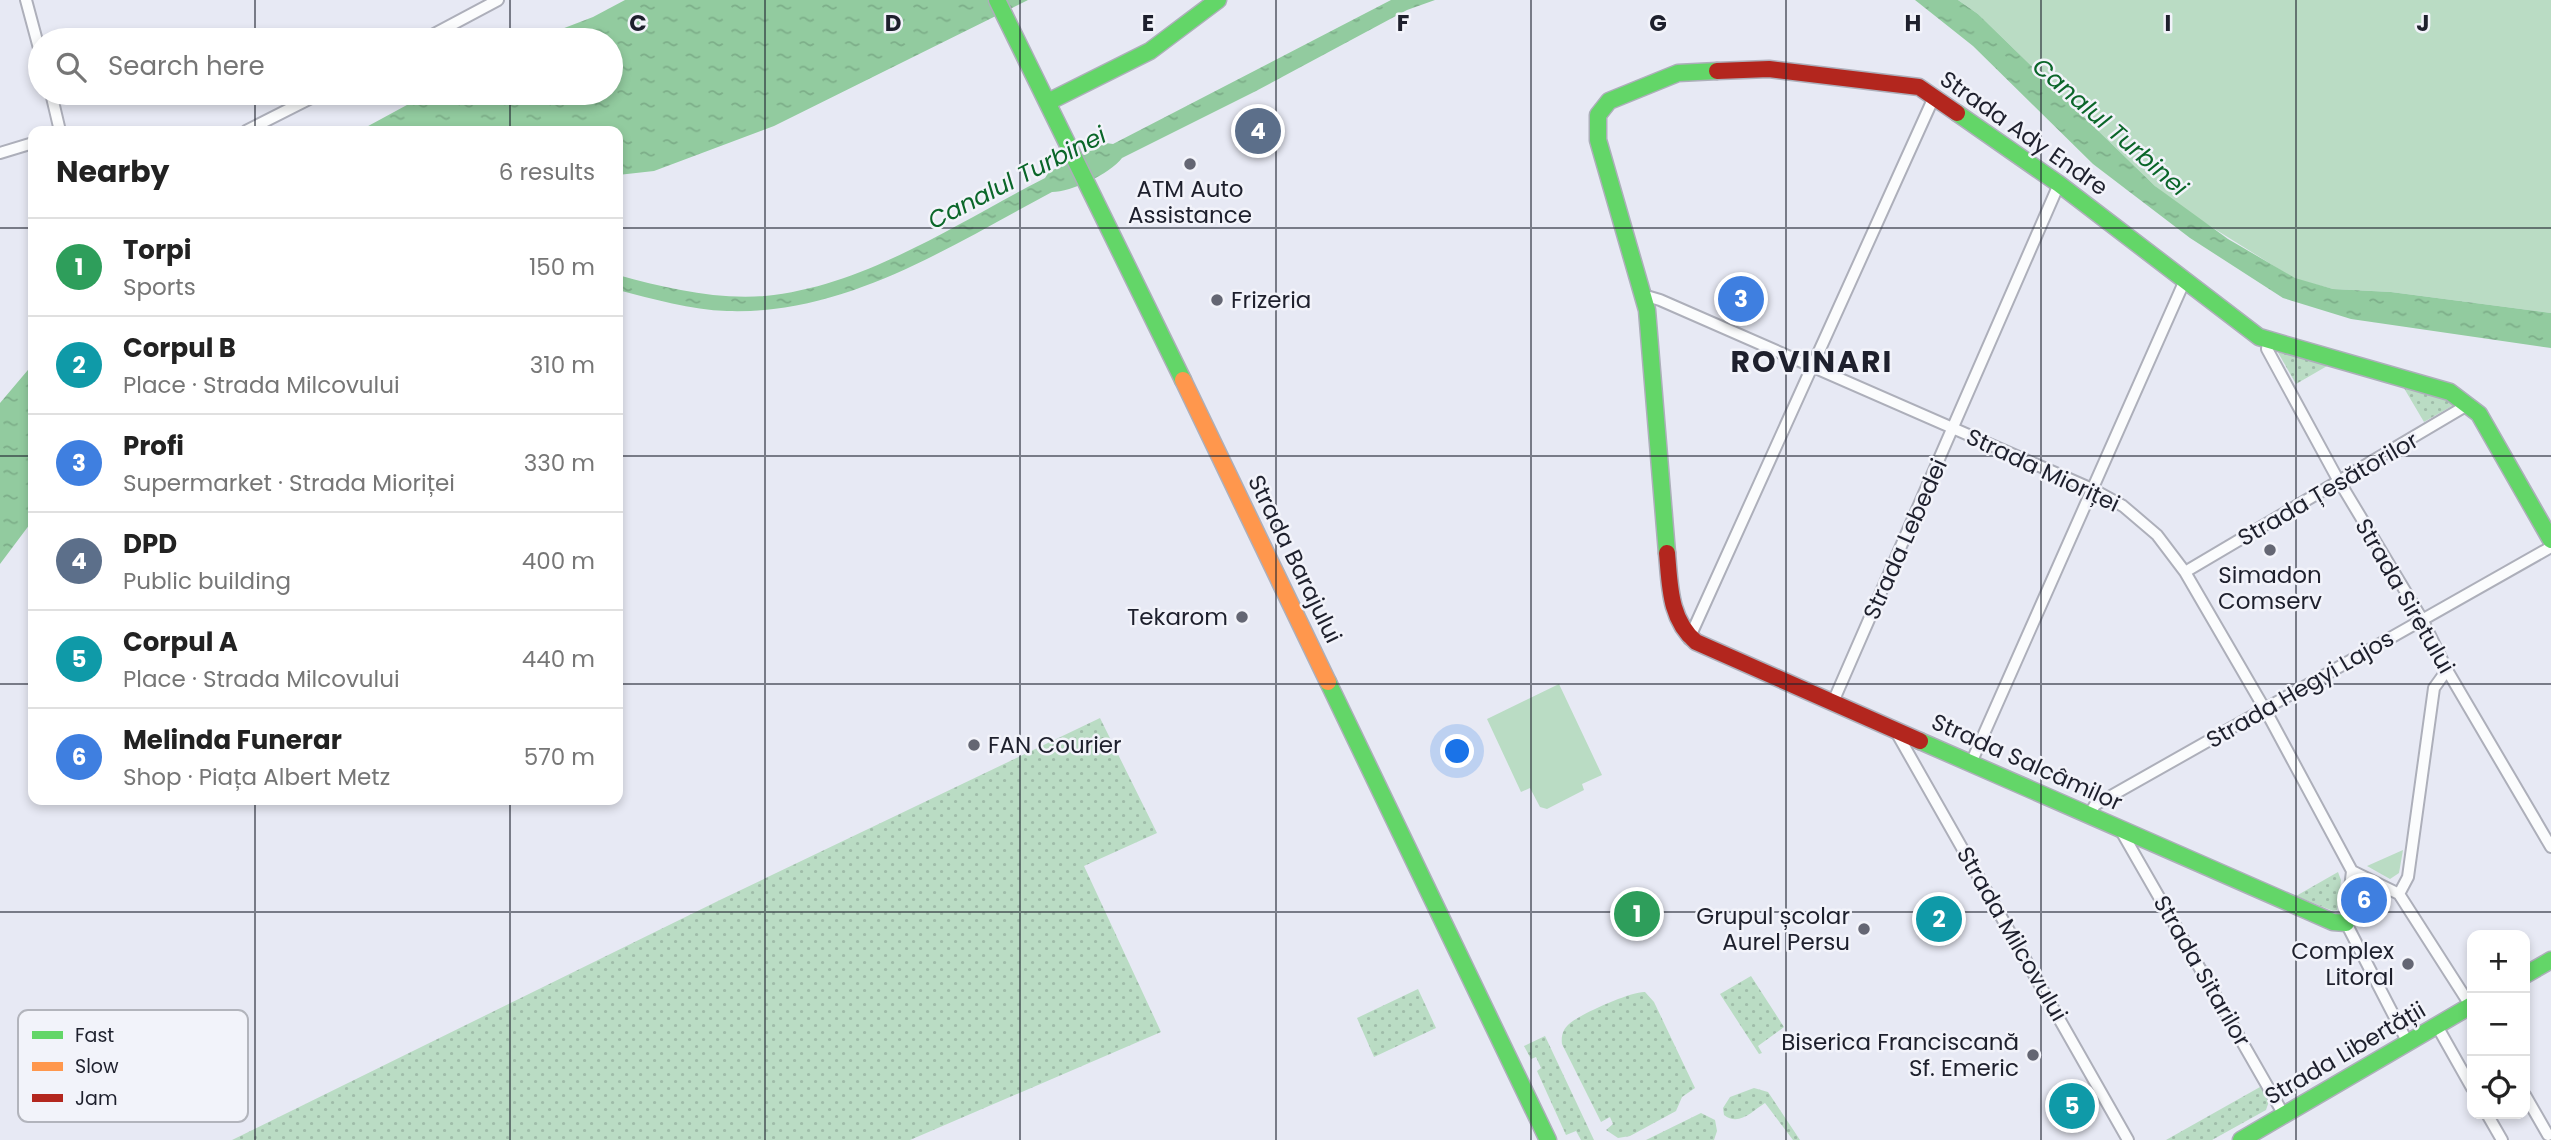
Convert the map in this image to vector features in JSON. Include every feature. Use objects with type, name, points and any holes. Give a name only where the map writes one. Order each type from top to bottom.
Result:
[{"type":"street","points":[[26,0],[34,28]]},
{"type":"street","points":[[446,28],[498,0]]},
{"type":"street","name":"Strada Barajului","points":[[997,0],[1092,190],[1548,1140]]},
{"type":"street","points":[[1048,102],[1150,51],[1218,0]]},
{"type":"street","name":"Strada Ady Endre","points":[[1689,639],[1682,632],[1673,609],[1651,384],[1648,324],[1643,295],[1596,131],[1600,109],[1609,101],[1678,73],[1745,69],[1912,86],[1934,97],[2059,184],[2250,332],[2268,342],[2450,392],[2469,404],[2479,414],[2551,539]]},
{"type":"street","points":[[1689,639],[1934,97]]},
{"type":"street","points":[[54,105],[59,126]]},
{"type":"street","points":[[256,126],[297,105]]},
{"type":"street","points":[[0,153],[28,145]]},
{"type":"street","name":"Strada Lebedei","points":[[1833,702],[2059,184]]},
{"type":"street","points":[[1971,763],[2185,280]]},
{"type":"street","name":"Strada Mioriței","points":[[1643,295],[1954,428],[2092,489],[2123,506],[2157,535],[2185,572],[2265,710],[2352,871]]},
{"type":"street","name":"Strada Siretului","points":[[2268,342],[2267,349],[2340,482],[2422,619],[2447,670],[2551,847]]},
{"type":"street","name":"Strada Țesătorilor","points":[[2185,572],[2469,404]]},
{"type":"street","name":"Strada Hegyi Lajos","points":[[2090,813],[2095,805],[2551,547]]},
{"type":"street","name":"Strada Salcâmilor","points":[[1689,639],[2333,922],[2346,923]]},
{"type":"street","points":[[2399,894],[2408,877],[2434,688],[2447,670]]},
{"type":"street","name":"Strada Milcovului","points":[[1893,728],[2128,1140]]},
{"type":"street","name":"Strada Sitarilor","points":[[2119,827],[2284,1115]]},
{"type":"street","points":[[2408,1043],[2346,923],[2352,871],[2399,894],[2467,998]]},
{"type":"street","points":[[2530,972],[2551,960]]},
{"type":"street","name":"Strada Libertății","points":[[2241,1140],[2467,1009]]},
{"type":"street","points":[[2437,1026],[2467,1079]]},
{"type":"street","points":[[2530,1105],[2546,1136]]},
{"type":"street","points":[[2490,1119],[2502,1140]]},
{"type":"shaded area","points":[[1958,0],[2551,0],[2551,313],[2391,292],[2333,289],[2295,279],[2189,213],[2155,186],[1978,14]]},
{"type":"shaded area","points":[[2276,349],[2334,362],[2296,384]]},
{"type":"shaded area","points":[[2398,378],[2459,402],[2424,422]]},
{"type":"shaded area","points":[[1559,684],[1602,775],[1582,784],[1584,790],[1547,809],[1540,807],[1530,788],[1521,792],[1487,719]]},
{"type":"shaded area","points":[[1100,718],[1157,833],[1084,866],[1161,1032],[910,1140],[232,1140],[722,899]]},
{"type":"shaded area","points":[[2403,850],[2399,873],[2390,879],[2367,866]]},
{"type":"shaded area","points":[[2338,872],[2341,880],[2337,910],[2333,911],[2296,896]]},
{"type":"shaded area","points":[[1751,976],[1784,1027],[1758,1046],[1762,1053],[1759,1054],[1720,994]]},
{"type":"shaded area","points":[[1418,989],[1436,1028],[1374,1057],[1357,1018]]},
{"type":"shaded area","points":[[1645,992],[1654,1002],[1695,1088],[1682,1097],[1676,1111],[1630,1136],[1618,1138],[1606,1130],[1613,1124],[1610,1117],[1601,1122],[1562,1044],[1562,1035],[1567,1026],[1584,1015],[1618,999]]},
{"type":"shaded area","points":[[1545,1036],[1594,1140],[1581,1140],[1576,1131],[1566,1135],[1537,1071],[1541,1068],[1536,1057],[1531,1059],[1524,1046]]},
{"type":"shaded area","points":[[2260,1087],[2269,1101],[2266,1110],[2212,1140],[2166,1140]]},
{"type":"shaded area","points":[[1754,1088],[1768,1092],[1800,1140],[1793,1140],[1765,1103],[1740,1119],[1724,1115],[1723,1108],[1730,1097]]},
{"type":"shaded area","points":[[1701,1113],[1715,1120],[1717,1131],[1714,1140],[1646,1140]]},
{"type":"water","points":[[625,0],[1028,0],[774,126],[654,171],[623,174],[623,126],[368,126],[407,105],[623,105],[623,28],[564,28]]},
{"type":"water","points":[[1391,0],[1435,0],[1407,10],[1256,91],[1122,158],[1109,170],[1090,181],[1052,192],[936,254],[856,289],[814,302],[771,309],[727,311],[686,306],[623,291],[623,276],[691,292],[747,297],[802,290],[839,280],[910,250],[1045,178],[1049,172],[1106,143],[1113,144]]},
{"type":"water","name":"Canalul Turbinei","points":[[1915,0],[1958,0],[1978,14],[2155,186],[2228,239],[2295,278],[2333,289],[2391,292],[2551,313],[2551,348],[2351,319],[2283,298],[2190,238],[2093,164],[1973,46]]},
{"type":"water","points":[[28,370],[28,527],[0,564],[0,403]]},
{"type":"traffic: fast","points":[[997,0],[1183,380]]},
{"type":"traffic: fast","points":[[1048,102],[1150,51],[1218,0]]},
{"type":"traffic: fast","points":[[1667,553],[1647,310],[1598,140],[1598,115],[1609,101],[1678,73],[1717,71]]},
{"type":"traffic: fast","points":[[1957,113],[2059,184],[2259,337],[2450,392],[2479,414],[2551,540]]},
{"type":"traffic: fast","points":[[1328,682],[1548,1140]]},
{"type":"traffic: fast","points":[[1920,741],[2333,922],[2346,923]]},
{"type":"traffic: fast","points":[[2530,972],[2551,960]]},
{"type":"traffic: fast","points":[[2241,1140],[2467,1008]]},
{"type":"traffic: slow","points":[[1183,380],[1328,682]]},
{"type":"traffic: jam","points":[[1717,71],[1769,69],[1919,87],[1957,113]]},
{"type":"traffic: jam","points":[[1667,553],[1672,601],[1680,623],[1696,642],[1920,741]]},
{"type":"place","name":"DPD","points":[[1258,131]]},
{"type":"place","name":"ATM Auto Assistance","points":[[1190,164]]},
{"type":"place","name":"Profi","points":[[1741,299]]},
{"type":"place","name":"Frizeria","points":[[1217,300]]},
{"type":"place","name":"Simadon Comserv","points":[[2270,550]]},
{"type":"place","name":"Tekarom","points":[[1242,617]]},
{"type":"place","name":"FAN Courier","points":[[974,745]]},
{"type":"place","name":"Melinda Funerar","points":[[2364,900]]},
{"type":"place","name":"Torpi","points":[[1637,914]]},
{"type":"place","name":"Corpul B","points":[[1939,919]]},
{"type":"place","name":"Grupul școlar Aurel Persu","points":[[1864,929]]},
{"type":"place","name":"Complex Litoral","points":[[2408,964]]},
{"type":"place","name":"Biserica Franciscană Sf. Emeric","points":[[2033,1055]]},
{"type":"place","name":"Corpul A","points":[[2072,1106]]},
{"type":"district","name":"ROVINARI","points":[[1812,362]]}]
